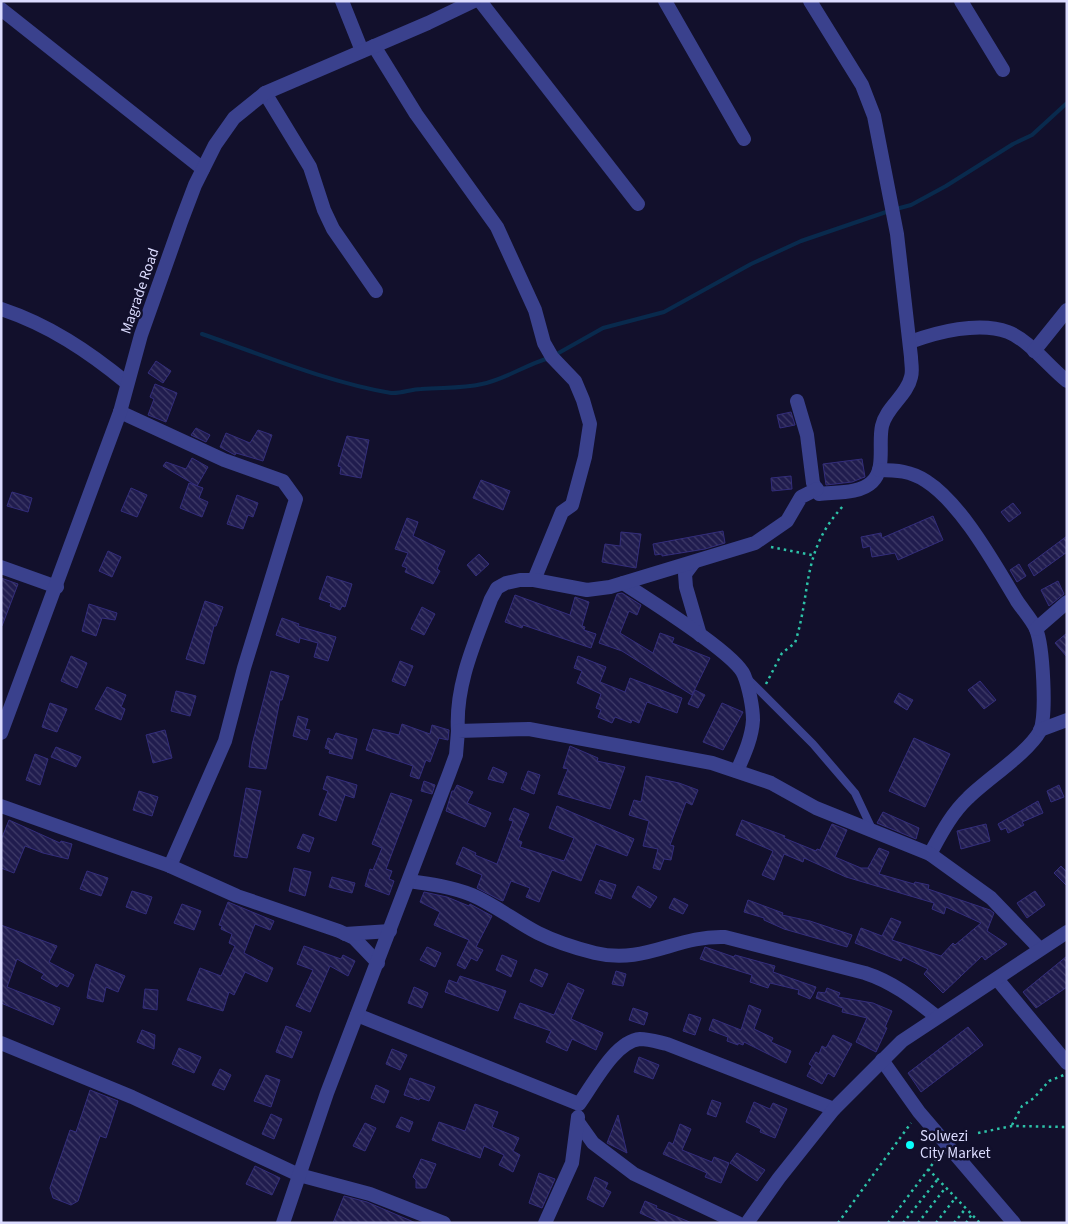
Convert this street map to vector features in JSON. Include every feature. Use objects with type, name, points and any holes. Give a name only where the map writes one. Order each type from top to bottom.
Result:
[{"type":"street","points":[[342,1],[368,49],[497,227],[535,310],[544,343],[552,357],[575,381],[583,400],[590,424],[585,457],[572,505],[562,512],[534,580]]},
{"type":"street","name":"Magrade Road","points":[[1,733],[120,412],[153,300],[192,194],[215,146],[234,118],[265,93],[281,84],[368,49],[474,1]]},
{"type":"street","points":[[480,1],[638,204]]},
{"type":"street","points":[[665,1],[744,139]]},
{"type":"street","points":[[797,401],[807,435],[813,483],[819,494],[858,489],[872,482],[879,470],[882,426],[888,411],[904,391],[911,377],[910,342],[897,234],[874,116],[862,85],[810,1]]},
{"type":"street","points":[[961,1],[1003,70]]},
{"type":"street","points":[[1,9],[203,169]]},
{"type":"street","points":[[265,93],[310,167],[324,210],[334,229],[376,291]]},
{"type":"street","points":[[1,309],[29,319],[62,336],[91,354],[127,383]]},
{"type":"street","points":[[1034,351],[1067,310]]},
{"type":"street","points":[[910,342],[951,330],[992,329],[1008,332],[1034,351],[1067,381]]},
{"type":"street","points":[[120,412],[224,460],[273,476],[283,481],[296,499],[244,668],[225,741],[170,866]]},
{"type":"street","points":[[879,470],[908,472],[926,481],[946,498],[975,534],[1036,629],[1043,675],[1043,708],[1040,730],[1028,745],[967,799],[948,822],[930,854]]},
{"type":"street","points":[[283,1223],[327,1093],[456,755],[458,730],[456,708],[464,675],[491,599],[497,588],[506,583],[534,580],[587,590],[610,587],[694,562],[755,543],[787,521],[800,497],[816,489]]},
{"type":"street","points":[[694,562],[685,574],[686,587],[700,635]]},
{"type":"street","points":[[1,568],[57,586]]},
{"type":"street","points":[[623,582],[700,635],[727,656],[744,674],[753,718],[751,734],[737,771]]},
{"type":"street","points":[[1036,629],[1067,602]]},
{"type":"street","points":[[1040,730],[1067,720]]},
{"type":"street","points":[[458,730],[529,729],[712,763],[771,783],[816,808],[930,854],[991,898],[1040,949]]},
{"type":"street","points":[[1,806],[170,866],[237,896],[344,934],[360,944],[378,963]]},
{"type":"street","points":[[409,881],[433,884],[473,896],[551,939],[596,953],[616,956],[637,955],[659,951],[684,941],[705,936],[724,937],[865,973],[884,979],[901,989],[937,1017]]},
{"type":"street","points":[[344,934],[390,931]]},
{"type":"street","points":[[747,1223],[779,1178],[834,1109],[902,1041],[1067,932]]},
{"type":"street","points":[[997,979],[1067,1063]]},
{"type":"street","points":[[357,1015],[579,1104]]},
{"type":"street","points":[[545,1223],[572,1163],[579,1104],[616,1052],[626,1044],[638,1039],[667,1044],[834,1109]]},
{"type":"street","points":[[1,1043],[132,1097],[299,1174],[370,1194],[444,1223]]},
{"type":"street","points":[[882,1060],[920,1112],[1014,1223]]},
{"type":"street","points":[[578,1122],[593,1143],[634,1174],[738,1223]]},
{"type":"lane","points":[[744,674],[813,744],[855,793],[873,830]]},
{"type":"path","points":[[762,692],[782,653],[795,643],[812,556],[827,523],[858,489]]},
{"type":"path","points":[[755,543],[812,556]]},
{"type":"path","points":[[1012,1126],[1022,1106],[1034,1098],[1049,1081],[1067,1073]]},
{"type":"path","points":[[838,1223],[920,1112]]},
{"type":"path","points":[[978,1133],[1012,1126],[1067,1126]]},
{"type":"path","points":[[888,1223],[947,1144]]},
{"type":"path","points":[[928,1169],[980,1222]]},
{"type":"path","points":[[902,1223],[938,1179]]},
{"type":"path","points":[[918,1223],[946,1187]]},
{"type":"path","points":[[936,1223],[956,1197]]},
{"type":"path","points":[[954,1223],[966,1208]]},
{"type":"path","points":[[966,1223],[972,1214]]},
{"type":"building","points":[[156,361],[171,371],[163,383],[148,373]]},
{"type":"building","points":[[155,384],[177,393],[166,422],[148,415],[154,399],[150,397]]},
{"type":"building","points":[[791,412],[795,425],[780,428],[777,415]]},
{"type":"building","points":[[196,428],[210,435],[206,442],[191,435]]},
{"type":"building","points":[[258,430],[272,435],[263,461],[236,453],[235,455],[220,447],[226,433],[250,443]]},
{"type":"building","points":[[347,436],[369,440],[361,478],[340,474],[341,467],[338,466]]},
{"type":"building","points":[[192,458],[208,467],[197,486],[163,466],[166,462],[186,469]]},
{"type":"building","points":[[862,459],[865,477],[852,482],[826,485],[823,464]]},
{"type":"building","points":[[791,476],[792,489],[772,491],[771,478]]},
{"type":"building","points":[[481,480],[510,491],[503,510],[473,498]]},
{"type":"building","points":[[189,483],[203,488],[199,498],[208,502],[202,517],[180,508]]},
{"type":"building","points":[[131,488],[147,495],[137,517],[121,511]]},
{"type":"building","points":[[12,492],[32,498],[28,512],[7,506]]},
{"type":"building","points":[[237,495],[258,503],[253,517],[248,515],[243,529],[227,524]]},
{"type":"building","points":[[1013,503],[1021,513],[1009,522],[1001,512]]},
{"type":"building","points":[[933,516],[943,540],[898,560],[895,553],[872,557],[870,546],[863,548],[861,537],[881,533],[882,538]]},
{"type":"building","points":[[407,518],[418,522],[413,536],[445,551],[437,569],[440,571],[433,584],[405,572],[407,568],[402,566],[408,553],[395,549]]},
{"type":"building","points":[[723,531],[725,543],[705,549],[662,556],[662,554],[655,555],[653,544]]},
{"type":"building","points":[[621,532],[641,534],[636,568],[602,562],[605,544],[620,546]]},
{"type":"building","points":[[1067,536],[1067,552],[1034,576],[1028,565]]},
{"type":"building","points":[[108,551],[121,557],[112,577],[99,571]]},
{"type":"building","points":[[479,554],[489,564],[476,576],[467,565]]},
{"type":"building","points":[[1019,564],[1026,576],[1017,582],[1010,570]]},
{"type":"building","points":[[327,576],[352,584],[345,607],[342,606],[340,610],[330,606],[331,603],[319,599]]},
{"type":"building","points":[[1,578],[18,584],[2,626],[1,626]]},
{"type":"building","points":[[1058,581],[1064,594],[1049,606],[1041,590]]},
{"type":"building","points":[[622,593],[641,605],[637,615],[629,611],[620,633],[653,653],[660,633],[674,638],[672,643],[710,658],[692,695],[622,651],[599,643],[617,594]]},
{"type":"building","points":[[515,595],[570,615],[575,597],[589,602],[582,626],[585,627],[584,630],[596,634],[591,648],[523,625],[522,628],[505,622]]},
{"type":"building","points":[[205,601],[223,607],[216,626],[214,626],[204,664],[186,659]]},
{"type":"building","points":[[89,604],[117,613],[115,620],[102,618],[96,636],[82,631]]},
{"type":"building","points":[[422,607],[435,614],[424,635],[411,629]]},
{"type":"building","points":[[282,618],[299,624],[298,626],[336,637],[328,661],[314,657],[318,643],[300,638],[299,643],[276,635]]},
{"type":"building","points":[[1067,633],[1067,657],[1055,643]]},
{"type":"building","points":[[71,656],[87,663],[77,688],[61,681]]},
{"type":"building","points":[[578,656],[606,667],[600,682],[625,692],[630,678],[682,698],[677,713],[647,702],[639,723],[632,720],[631,723],[615,717],[612,723],[598,717],[601,710],[596,708],[601,694],[577,683],[582,671],[574,668]]},
{"type":"building","points":[[400,661],[413,666],[405,686],[392,681]]},
{"type":"building","points":[[271,671],[289,676],[282,700],[280,700],[266,769],[249,767],[252,745]]},
{"type":"building","points":[[980,681],[996,700],[984,709],[968,690]]},
{"type":"building","points":[[107,687],[126,695],[121,707],[125,709],[121,720],[95,709]]},
{"type":"building","points":[[695,690],[705,695],[698,708],[688,704]]},
{"type":"building","points":[[176,691],[196,696],[190,716],[171,711]]},
{"type":"building","points":[[899,693],[913,700],[907,710],[894,702]]},
{"type":"building","points":[[50,703],[67,709],[57,732],[42,727]]},
{"type":"building","points":[[722,703],[743,712],[723,750],[703,742]]},
{"type":"building","points":[[298,716],[308,719],[305,729],[310,730],[307,740],[293,736]]},
{"type":"building","points":[[402,724],[430,734],[432,725],[449,730],[448,740],[439,738],[430,762],[426,760],[419,779],[410,776],[413,766],[366,750],[373,729],[399,735]]},
{"type":"building","points":[[165,730],[172,758],[153,763],[146,735]]},
{"type":"building","points":[[336,733],[357,739],[352,759],[329,753],[330,750],[325,748],[328,738],[333,740]]},
{"type":"building","points":[[914,738],[950,754],[925,807],[889,791]]},
{"type":"building","points":[[570,746],[598,758],[597,761],[625,767],[610,809],[558,794],[568,769],[563,768]]},
{"type":"building","points":[[56,747],[81,757],[76,767],[51,757]]},
{"type":"building","points":[[35,754],[48,759],[40,785],[26,780]]},
{"type":"building","points":[[493,767],[507,773],[503,783],[488,779]]},
{"type":"building","points":[[528,771],[540,775],[534,794],[521,789]]},
{"type":"building","points":[[327,776],[357,785],[354,798],[345,795],[336,821],[319,815],[328,791],[323,789]]},
{"type":"building","points":[[646,776],[679,783],[698,790],[692,805],[686,802],[670,845],[674,846],[671,860],[664,859],[660,870],[653,868],[658,849],[643,846],[649,821],[629,815],[634,800],[641,802]]},
{"type":"building","points":[[424,781],[435,785],[432,794],[421,791]]},
{"type":"building","points":[[457,785],[473,792],[467,803],[491,813],[485,827],[446,811],[452,791],[454,791]]},
{"type":"building","points":[[1059,785],[1064,797],[1051,802],[1047,791]]},
{"type":"building","points":[[246,788],[261,791],[247,858],[234,856]]},
{"type":"building","points":[[139,791],[158,797],[152,816],[133,810]]},
{"type":"building","points":[[391,793],[412,800],[386,869],[392,871],[389,879],[394,881],[389,895],[365,886],[370,869],[373,870],[382,848],[372,844]]},
{"type":"building","points":[[1038,801],[1043,813],[1022,822],[1024,825],[1008,833],[1006,828],[1001,830],[998,824]]},
{"type":"building","points":[[557,806],[634,839],[627,856],[596,844],[581,881],[552,870],[539,902],[526,897],[530,888],[511,881],[503,901],[500,900],[477,888],[482,875],[456,864],[463,847],[476,853],[475,855],[497,864],[513,821],[509,820],[514,808],[529,814],[518,840],[522,842],[520,847],[564,861],[574,838],[549,828]]},
{"type":"building","points":[[883,812],[919,828],[916,839],[877,823]]},
{"type":"building","points":[[9,820],[60,843],[61,841],[72,844],[68,859],[25,846],[14,873],[1,868],[1,840]]},
{"type":"building","points":[[742,820],[785,836],[784,838],[816,851],[817,849],[820,850],[832,824],[847,830],[835,857],[861,868],[868,868],[879,848],[889,852],[879,874],[914,884],[915,882],[929,885],[928,889],[990,910],[994,913],[987,931],[1007,944],[985,960],[982,956],[943,993],[924,974],[928,969],[903,957],[901,961],[855,943],[861,928],[882,936],[891,918],[901,922],[892,940],[941,956],[953,943],[955,945],[981,923],[946,907],[944,914],[932,909],[934,903],[846,877],[804,858],[803,862],[784,854],[774,880],[762,875],[773,851],[736,835]]},
{"type":"building","points":[[986,824],[990,841],[961,849],[957,831]]},
{"type":"building","points":[[303,834],[314,838],[309,852],[297,848]]},
{"type":"building","points":[[1061,866],[1067,872],[1067,886],[1054,873]]},
{"type":"building","points":[[294,868],[311,872],[305,896],[289,891]]},
{"type":"building","points":[[87,871],[108,878],[101,896],[80,889]]},
{"type":"building","points":[[332,877],[355,883],[352,893],[329,887]]},
{"type":"building","points":[[600,880],[616,885],[611,899],[595,893]]},
{"type":"building","points":[[638,886],[657,897],[650,908],[632,897]]},
{"type":"building","points":[[132,891],[152,897],[146,914],[126,907]]},
{"type":"building","points":[[1035,891],[1045,905],[1027,918],[1017,903]]},
{"type":"building","points":[[424,892],[447,897],[469,906],[470,904],[492,916],[476,947],[483,950],[477,961],[471,958],[465,969],[457,965],[469,940],[434,925],[440,912],[420,902]]},
{"type":"building","points":[[674,898],[688,905],[683,914],[669,908]]},
{"type":"building","points":[[748,900],[783,913],[782,915],[810,921],[852,935],[847,947],[784,929],[764,920],[764,918],[744,912]]},
{"type":"building","points":[[228,902],[274,921],[270,930],[255,924],[244,953],[273,968],[267,982],[245,972],[234,995],[229,992],[223,1011],[187,1000],[200,968],[221,976],[235,946],[229,943],[232,934],[221,929],[222,926],[219,925]]},
{"type":"building","points":[[182,904],[201,911],[194,930],[174,923]]},
{"type":"building","points":[[1,925],[57,946],[49,962],[74,975],[68,987],[60,983],[57,987],[41,978],[44,974],[17,959],[7,987],[60,1008],[53,1025],[1,1003]]},
{"type":"building","points":[[304,946],[341,959],[343,955],[355,961],[348,976],[330,966],[310,1012],[296,1006],[313,970],[297,964]]},
{"type":"building","points":[[427,947],[441,953],[435,967],[420,960]]},
{"type":"building","points":[[705,947],[734,957],[735,955],[775,966],[773,972],[816,987],[810,999],[798,994],[799,990],[770,983],[768,988],[750,982],[752,975],[700,959]]},
{"type":"building","points":[[502,955],[517,961],[511,977],[496,970]]},
{"type":"building","points":[[1067,956],[1067,987],[1036,1008],[1023,992]]},
{"type":"building","points":[[96,964],[125,976],[118,992],[106,987],[103,1002],[87,998]]},
{"type":"building","points":[[535,969],[548,974],[542,987],[530,981]]},
{"type":"building","points":[[616,971],[626,974],[623,986],[612,984]]},
{"type":"building","points":[[460,976],[506,991],[498,1011],[445,992],[449,980],[457,983]]},
{"type":"building","points":[[568,983],[584,990],[571,1019],[603,1033],[596,1050],[572,1039],[567,1051],[546,1042],[551,1031],[514,1018],[520,1003],[554,1015]]},
{"type":"building","points":[[414,987],[428,993],[422,1008],[408,1003]]},
{"type":"building","points":[[827,988],[840,993],[838,997],[873,1003],[892,1011],[885,1027],[887,1028],[876,1052],[856,1042],[867,1018],[842,1012],[843,1008],[816,998],[818,992],[825,993]]},
{"type":"building","points":[[145,989],[158,990],[157,1010],[143,1008]]},
{"type":"building","points":[[749,1005],[761,1010],[754,1029],[773,1038],[771,1042],[791,1051],[786,1063],[744,1042],[743,1045],[738,1043],[738,1045],[727,1041],[728,1037],[709,1030],[713,1019],[741,1030]]},
{"type":"building","points":[[633,1008],[648,1013],[644,1025],[629,1020]]},
{"type":"building","points":[[689,1014],[701,1018],[695,1035],[683,1031]]},
{"type":"building","points":[[286,1026],[302,1032],[292,1058],[276,1052]]},
{"type":"building","points":[[968,1027],[983,1045],[921,1092],[908,1073]]},
{"type":"building","points":[[142,1030],[155,1035],[154,1049],[137,1042]]},
{"type":"building","points":[[833,1035],[852,1044],[834,1077],[828,1073],[822,1084],[807,1076],[812,1066],[809,1064],[816,1052],[819,1054],[822,1046],[826,1048]]},
{"type":"building","points":[[179,1048],[201,1057],[194,1073],[172,1064]]},
{"type":"building","points":[[392,1049],[407,1055],[400,1070],[386,1064]]},
{"type":"building","points":[[639,1057],[659,1065],[653,1079],[634,1072]]},
{"type":"building","points":[[220,1069],[231,1075],[224,1090],[212,1085]]},
{"type":"building","points":[[266,1075],[280,1080],[271,1107],[254,1101]]},
{"type":"building","points":[[410,1078],[435,1087],[429,1101],[404,1095]]},
{"type":"building","points":[[376,1085],[389,1091],[384,1103],[371,1098]]},
{"type":"building","points":[[90,1090],[118,1101],[106,1138],[100,1136],[78,1201],[71,1205],[53,1198],[50,1188],[70,1130],[76,1132]]},
{"type":"building","points":[[712,1100],[721,1103],[716,1117],[707,1114]]},
{"type":"building","points":[[754,1102],[770,1109],[773,1103],[787,1109],[775,1138],[760,1132],[761,1129],[746,1122]]},
{"type":"building","points":[[475,1104],[498,1112],[492,1127],[519,1138],[513,1151],[520,1155],[513,1172],[499,1165],[504,1155],[484,1146],[480,1158],[432,1140],[439,1122],[465,1131]]},
{"type":"building","points":[[271,1114],[282,1119],[274,1139],[262,1134]]},
{"type":"building","points":[[618,1115],[627,1153],[607,1143]]},
{"type":"building","points":[[401,1117],[413,1122],[409,1132],[396,1127]]},
{"type":"building","points":[[365,1123],[376,1128],[365,1151],[353,1146]]},
{"type":"building","points":[[680,1124],[691,1129],[682,1150],[712,1162],[714,1157],[729,1163],[721,1183],[705,1177],[707,1173],[663,1154],[669,1142],[673,1144]]},
{"type":"building","points":[[737,1153],[765,1170],[757,1181],[730,1163]]},
{"type":"building","points":[[421,1159],[436,1164],[426,1188],[416,1188],[416,1180],[413,1177]]},
{"type":"building","points":[[255,1166],[280,1178],[272,1195],[246,1184]]},
{"type":"building","points":[[539,1173],[555,1179],[542,1208],[529,1203]]},
{"type":"building","points":[[595,1177],[608,1183],[605,1189],[611,1192],[603,1207],[587,1199]]},
{"type":"building","points":[[344,1196],[367,1202],[416,1223],[333,1223]]},
{"type":"building","points":[[645,1201],[657,1206],[656,1208],[692,1223],[662,1223],[640,1213]]},
{"type":"waterway","points":[[896,209],[911,205],[946,186],[1013,144],[1032,135],[1067,103]]},
{"type":"waterway","points":[[555,355],[603,328],[664,312],[751,264],[801,241],[889,211]]},
{"type":"waterway","points":[[202,334],[319,375],[391,393],[417,389],[474,386],[499,379],[549,358]]},
{"type":"place","name":"Solwezi City Market","points":[[910,1145]]}]
